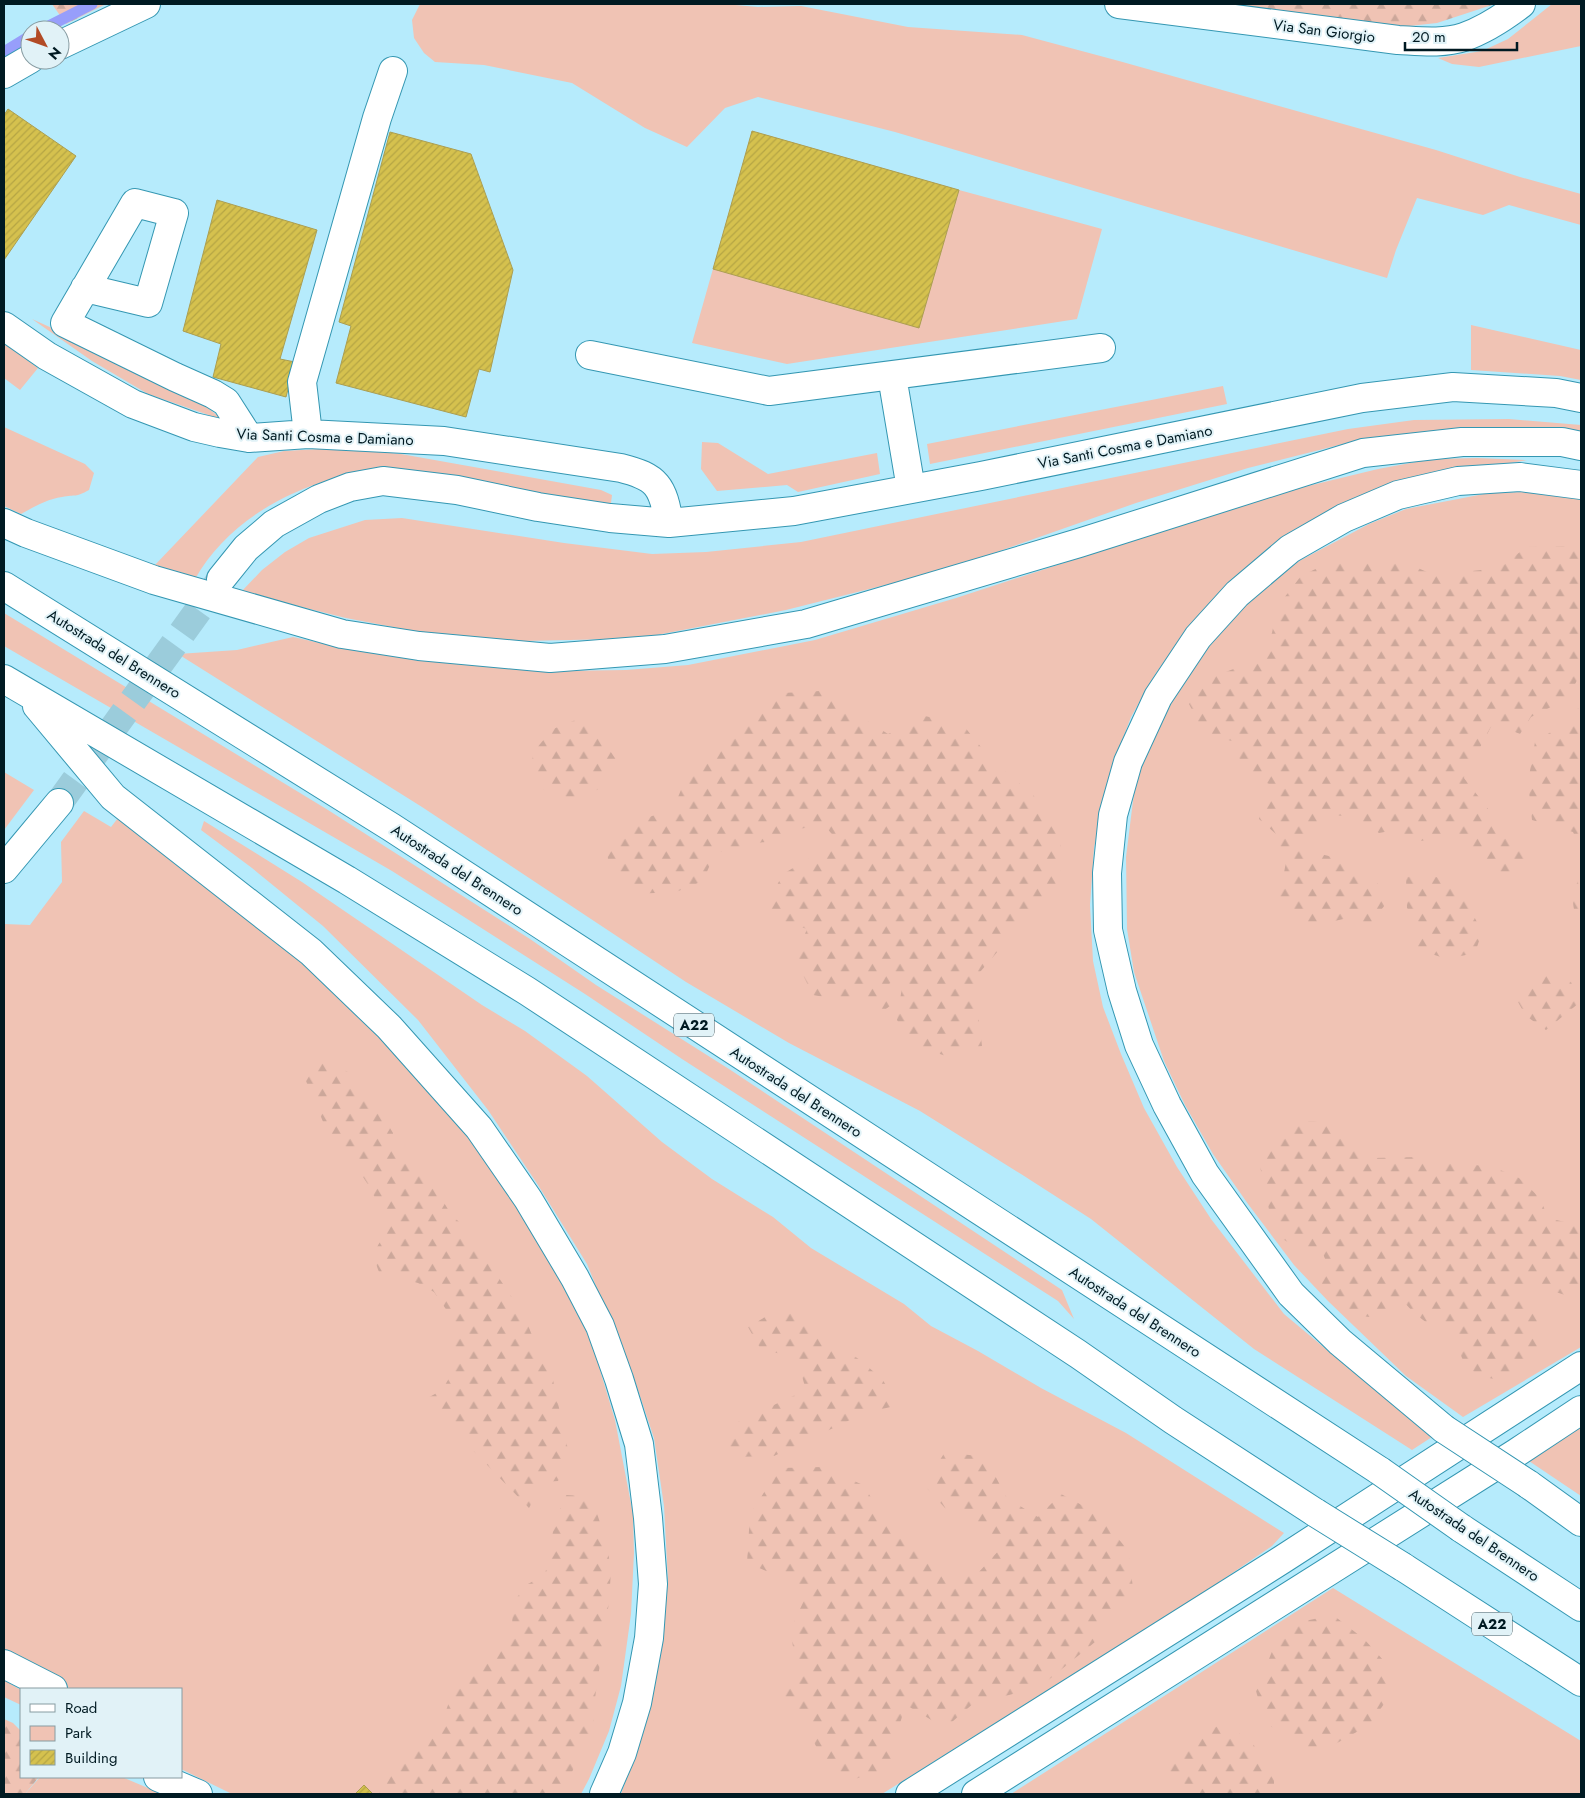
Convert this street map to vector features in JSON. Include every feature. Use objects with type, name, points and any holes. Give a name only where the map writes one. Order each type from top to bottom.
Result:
[{"type":"main road","points":[[70,40],[146,4]]},
{"type":"main road","name":"Via San Giorgio","points":[[1119,4],[1398,40],[1423,41],[1463,37],[1481,29],[1521,4]]},
{"type":"main road","points":[[4,74],[20,65]]},
{"type":"main road","points":[[308,434],[302,382],[392,71]]},
{"type":"main road","points":[[86,288],[65,323],[226,402],[250,438]]},
{"type":"main road","name":"Via Santi Cosma e Damiano","points":[[4,326],[47,356],[133,404],[194,426],[250,438],[308,434],[444,441],[621,468],[642,473],[654,482],[663,494],[669,523]]},
{"type":"main road","points":[[590,355],[769,391],[1101,348]]},
{"type":"main road","points":[[892,376],[911,489]]},
{"type":"main road","name":"Via Santi Cosma e Damiano","points":[[221,578],[246,548],[274,524],[319,499],[350,487],[384,481],[458,490],[538,507],[601,517],[669,523],[794,511],[1362,398],[1453,387],[1556,393],[1581,398]]},
{"type":"main road","points":[[4,523],[26,533],[154,580],[342,634],[418,646],[550,658],[665,649],[806,624],[1079,543],[1363,453],[1462,442],[1562,442],[1581,446]]},
{"type":"main road","points":[[1581,485],[1520,477],[1458,480],[1398,495],[1344,518],[1290,549],[1237,594],[1198,637],[1158,697],[1128,762],[1113,815],[1107,873],[1108,930],[1122,991],[1140,1045],[1167,1105],[1205,1174],[1291,1294],[1340,1342],[1444,1429],[1528,1484],[1581,1522]]},
{"type":"main road","name":"Autostrada del Brennero","points":[[4,586],[400,832],[1380,1471],[1461,1528],[1581,1606]]},
{"type":"main road","points":[[15,685],[112,797],[311,952],[389,1027],[479,1128],[528,1199],[575,1278],[600,1326],[639,1444],[648,1518],[653,1584],[649,1638],[637,1703],[622,1753],[604,1794]]},
{"type":"main road","name":"A22","points":[[15,685],[347,880],[527,991],[980,1288],[1173,1420],[1581,1682]]},
{"type":"main road","points":[[4,869],[59,803]]},
{"type":"main road","points":[[910,1794],[1291,1554],[1581,1366]]},
{"type":"main road","points":[[976,1794],[1581,1410]]},
{"type":"main road","points":[[4,1664],[50,1688]]},
{"type":"main road","points":[[160,1778],[198,1794]]},
{"type":"green space","points":[[52,4],[106,4],[70,22],[70,20],[63,20]]},
{"type":"green space","points":[[420,4],[724,4],[758,7],[801,6],[908,27],[1022,35],[1436,150],[1581,194],[1581,225],[1509,205],[1483,215],[1417,198],[1387,278],[895,132],[758,97],[725,108],[687,147],[645,128],[572,83],[484,65],[435,62],[424,53],[414,38],[412,20]]},
{"type":"green space","points":[[1208,4],[1495,4],[1437,23],[1382,29]]},
{"type":"green space","points":[[1552,4],[1581,4],[1581,46],[1479,67],[1452,64],[1438,58],[1482,51],[1508,39]]},
{"type":"green space","points":[[752,131],[1102,229],[1077,319],[787,364],[692,343]]},
{"type":"green space","points":[[32,319],[85,343],[147,379],[193,396],[223,420],[148,394],[92,361]]},
{"type":"green space","points":[[1471,325],[1581,350],[1581,380],[1560,376],[1471,370]]},
{"type":"green space","points":[[4,343],[38,368],[20,390],[4,378]]},
{"type":"green space","points":[[1223,386],[1227,404],[930,464],[927,444]]},
{"type":"green space","points":[[1509,419],[1581,425],[1581,436],[1455,430],[1351,442],[1248,468],[1136,503],[933,573],[786,610],[657,635],[615,639],[524,641],[429,634],[346,618],[241,592],[262,570],[285,552],[309,538],[365,520],[402,518],[564,543],[652,554],[706,552],[801,542],[1348,429],[1414,420]]},
{"type":"green space","points":[[4,427],[85,464],[94,473],[89,490],[78,495],[51,500],[21,514],[4,506]]},
{"type":"green space","points":[[702,442],[718,443],[768,474],[877,453],[880,474],[798,492],[787,485],[717,491],[701,469]]},
{"type":"green space","points":[[337,448],[401,454],[601,490],[612,495],[611,503],[601,504],[363,474],[329,480],[289,495],[270,505],[235,530],[220,545],[195,579],[154,566],[258,457],[284,451]]},
{"type":"green space","points":[[1432,459],[1527,460],[1420,479],[1235,579],[1190,625],[1156,673],[1131,717],[1115,759],[1104,798],[1094,848],[1090,905],[1093,961],[1103,1007],[1144,1108],[1177,1167],[1211,1219],[1284,1314],[1432,1437],[1412,1450],[1254,1349],[1091,1219],[920,1111],[789,1043],[686,982],[422,807],[178,654],[237,650],[293,637],[352,650],[447,663],[560,671],[626,670],[688,665],[815,640],[956,598],[1275,494],[1378,469]]},
{"type":"green space","points":[[1525,492],[1581,497],[1581,1347],[1463,1417],[1406,1376],[1328,1301],[1294,1265],[1213,1154],[1185,1105],[1164,1061],[1134,972],[1127,929],[1126,857],[1135,785],[1152,739],[1173,699],[1197,661],[1230,620],[1263,589],[1299,561],[1369,524],[1406,509],[1489,493]]},
{"type":"green space","points":[[1570,546],[1581,553],[1581,673],[1567,699],[1531,717],[1520,734],[1493,723],[1464,778],[1524,855],[1525,866],[1502,879],[1477,857],[1449,837],[1420,841],[1395,830],[1379,833],[1358,818],[1327,814],[1305,832],[1308,852],[1334,858],[1345,864],[1353,875],[1369,878],[1384,888],[1385,905],[1370,924],[1360,928],[1352,917],[1304,928],[1278,905],[1286,862],[1276,834],[1259,819],[1269,784],[1243,772],[1235,742],[1204,733],[1189,704],[1207,679],[1260,659],[1272,633],[1277,607],[1301,576],[1328,563],[1397,559],[1434,575],[1500,568],[1526,547]]},
{"type":"green space","points":[[4,613],[328,810],[530,939],[596,985],[729,1069],[1062,1290],[1074,1319],[1058,1301],[392,871],[4,646]]},
{"type":"green space","points":[[820,691],[888,734],[925,716],[963,725],[990,758],[1034,796],[1061,840],[1060,878],[1035,911],[974,979],[982,1046],[946,1056],[913,1045],[897,1020],[904,974],[889,984],[897,1001],[883,1011],[864,999],[846,1001],[813,995],[795,959],[807,929],[780,920],[763,911],[783,874],[838,841],[824,825],[792,830],[771,841],[715,853],[703,881],[676,892],[633,894],[611,874],[607,854],[631,823],[673,809],[686,778],[710,751],[733,736],[783,693]]},
{"type":"green space","points":[[1581,704],[1581,849],[1573,832],[1532,820],[1528,782],[1535,742],[1570,720]]},
{"type":"green space","points":[[578,719],[602,739],[617,761],[605,785],[574,803],[547,793],[529,774],[534,751],[553,729]]},
{"type":"green space","points":[[4,772],[34,790],[4,830]]},
{"type":"green space","points":[[84,811],[111,827],[118,818],[202,878],[353,1003],[477,1140],[575,1300],[597,1360],[615,1420],[633,1514],[634,1553],[631,1614],[621,1686],[609,1731],[581,1794],[232,1794],[182,1769],[182,1688],[69,1688],[64,1683],[4,1654],[4,924],[30,925],[62,882],[61,842]]},
{"type":"green space","points":[[204,821],[302,882],[482,1005],[525,1031],[587,1076],[662,1142],[712,1179],[773,1217],[811,1248],[904,1304],[931,1326],[1126,1433],[1284,1533],[1272,1546],[1206,1591],[882,1794],[621,1794],[645,1726],[660,1658],[668,1581],[664,1506],[654,1438],[636,1384],[587,1264],[538,1185],[488,1110],[418,1020],[323,926],[252,868],[201,830]]},
{"type":"green space","points":[[1581,874],[1581,925],[1573,906],[1573,899]]},
{"type":"green space","points":[[1426,875],[1456,881],[1482,932],[1475,953],[1447,959],[1416,949],[1426,931],[1407,908],[1406,877]]},
{"type":"green space","points":[[1538,972],[1571,982],[1579,1003],[1546,1030],[1526,1016],[1518,1002]]},
{"type":"green space","points":[[320,1058],[352,1074],[359,1089],[377,1107],[393,1133],[393,1150],[431,1181],[452,1216],[463,1225],[524,1315],[537,1348],[553,1380],[570,1459],[558,1481],[543,1482],[529,1508],[424,1400],[442,1390],[454,1370],[455,1340],[452,1318],[434,1292],[418,1283],[379,1272],[375,1254],[378,1245],[388,1230],[371,1189],[349,1156],[329,1136],[306,1081]]},
{"type":"green space","points":[[1290,1122],[1318,1122],[1325,1124],[1347,1137],[1372,1158],[1422,1157],[1454,1164],[1491,1166],[1519,1178],[1540,1198],[1548,1218],[1573,1224],[1581,1220],[1581,1300],[1527,1283],[1523,1299],[1539,1316],[1543,1344],[1531,1362],[1519,1374],[1501,1379],[1481,1376],[1469,1368],[1460,1354],[1453,1326],[1442,1323],[1427,1323],[1403,1301],[1382,1318],[1361,1316],[1349,1312],[1337,1303],[1320,1282],[1329,1268],[1323,1254],[1301,1250],[1281,1238],[1272,1224],[1260,1166],[1271,1145]]},
{"type":"green space","points":[[779,1309],[803,1316],[829,1339],[860,1360],[882,1379],[899,1405],[865,1413],[774,1456],[730,1457],[729,1426],[806,1390],[797,1359],[760,1348],[748,1327]]},
{"type":"green space","points":[[1581,1423],[1581,1496],[1526,1459]]},
{"type":"green space","points":[[945,1452],[985,1457],[1007,1498],[1038,1517],[1061,1494],[1095,1512],[1128,1550],[1133,1588],[1110,1613],[1095,1642],[1041,1686],[975,1702],[945,1728],[906,1705],[895,1738],[889,1768],[855,1779],[823,1773],[817,1748],[806,1727],[780,1704],[797,1667],[790,1631],[804,1600],[788,1580],[747,1563],[750,1514],[780,1468],[823,1467],[863,1485],[885,1519],[919,1542],[944,1580],[978,1573],[1002,1547],[975,1523],[945,1508],[924,1485]]},
{"type":"green space","points":[[566,1495],[582,1496],[593,1502],[606,1540],[611,1570],[609,1602],[594,1705],[593,1726],[562,1794],[379,1794],[399,1758],[443,1719],[452,1694],[466,1671],[497,1646],[512,1627],[513,1603],[526,1585],[541,1577],[550,1565],[554,1524]]},
{"type":"green space","points":[[1333,1588],[1581,1741],[1581,1794],[1011,1794]]},
{"type":"green space","points":[[1333,1615],[1364,1639],[1384,1661],[1389,1697],[1369,1725],[1330,1747],[1302,1749],[1265,1722],[1256,1691],[1273,1649],[1300,1622]]},
{"type":"green space","points":[[4,1680],[20,1689],[20,1705],[4,1697]]},
{"type":"green space","points":[[4,1719],[13,1723],[20,1730],[20,1778],[38,1778],[25,1794],[4,1794]]},
{"type":"green space","points":[[1222,1724],[1249,1739],[1274,1771],[1274,1794],[1202,1794],[1168,1774],[1184,1742]]},
{"type":"green space","points":[[39,1778],[124,1778],[162,1794],[25,1794]]},
{"type":"building","points":[[8,109],[76,156],[4,260],[4,115]]},
{"type":"building","points":[[752,131],[959,190],[919,328],[713,269]]},
{"type":"building","points":[[390,132],[471,154],[513,270],[490,372],[479,369],[466,417],[336,383],[351,326],[339,322]]},
{"type":"building","points":[[217,200],[317,230],[280,359],[295,362],[286,397],[213,377],[221,344],[183,331]]},
{"type":"building","points":[[364,1785],[373,1794],[355,1794]]},
{"type":"waterway","points":[[61,20],[92,4]]},
{"type":"waterway","points":[[4,52],[20,42]]},
{"type":"tunnel","points":[[59,803],[221,579]]}]
